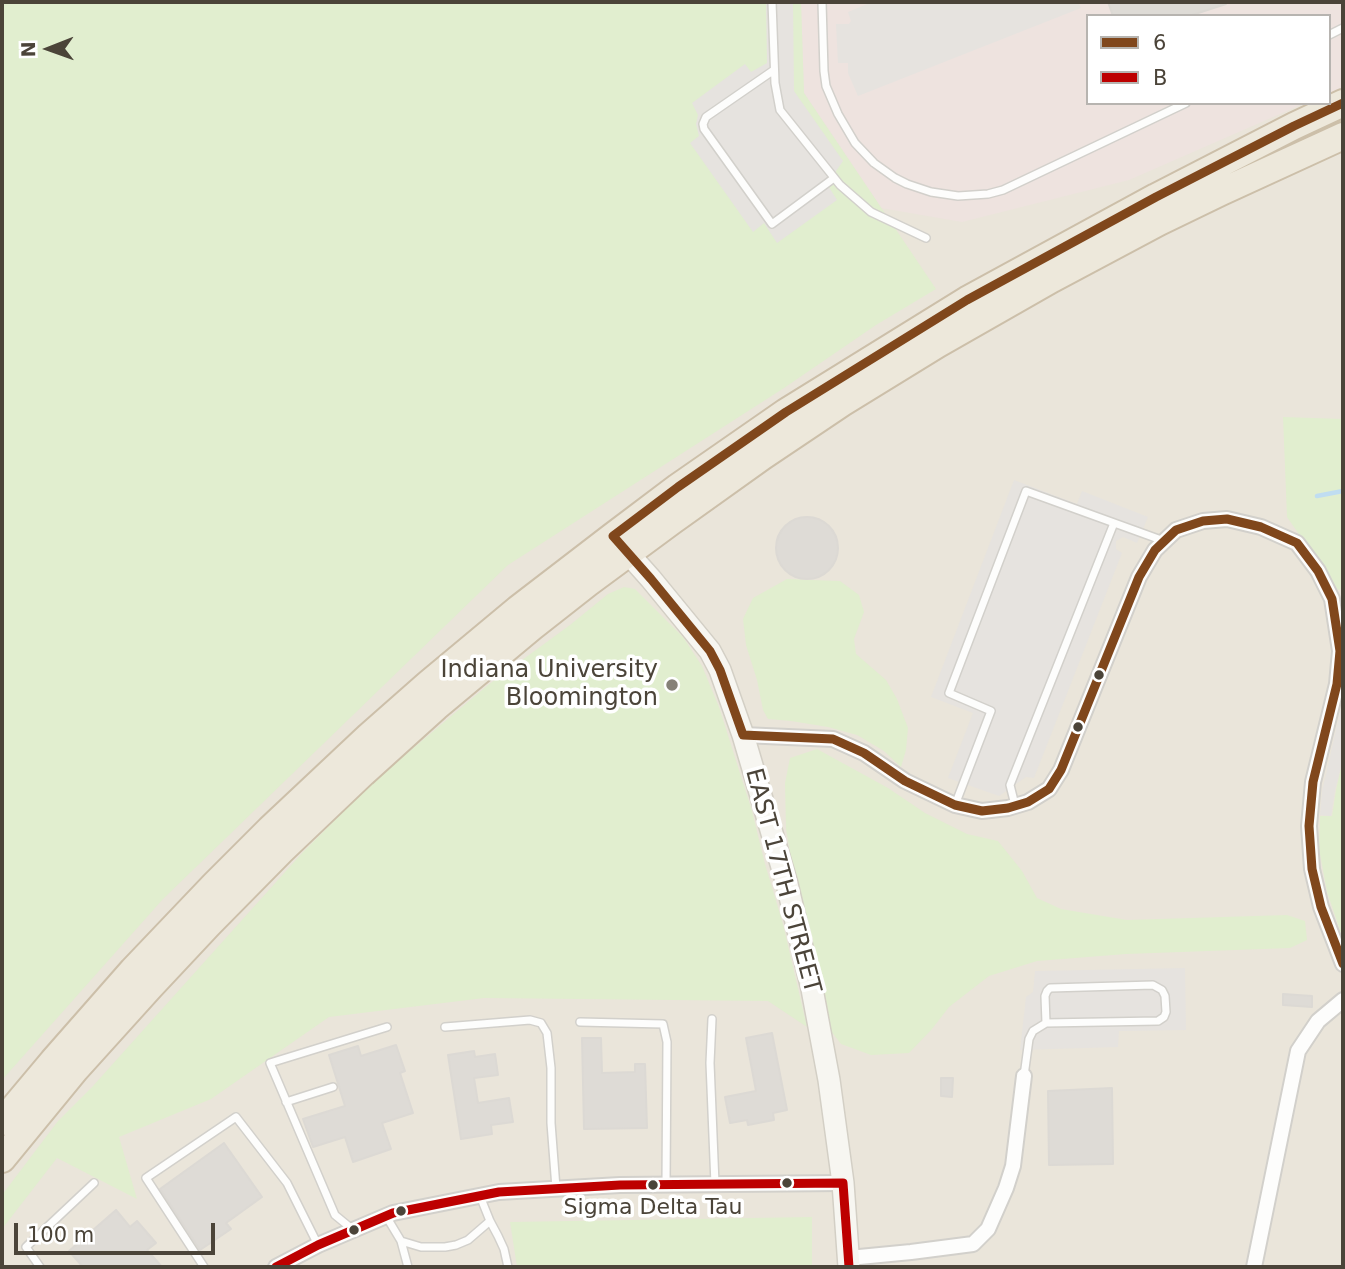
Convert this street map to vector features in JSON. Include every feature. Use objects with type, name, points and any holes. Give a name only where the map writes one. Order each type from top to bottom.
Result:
[{"type":"highway","points":[[2,1159],[75,1070],[150,986],[290,842],[447,698],[551,612],[678,487],[786,412],[1005,278],[1294,125],[1343,103]]},
{"type":"highway","points":[[2,1122],[133,970],[270,829],[369,736],[518,609],[718,488],[888,374],[955,334],[1159,222],[1343,136]]},
{"type":"main road","name":"EAST 17TH STREET","points":[[620,545],[710,650],[743,735],[787,884],[812,989],[829,1080],[843,1183],[849,1263]]},
{"type":"street","points":[[743,735],[833,740],[864,753],[905,781],[955,805],[982,811],[1028,802],[1049,789],[1061,770],[1139,578],[1155,550],[1176,530],[1203,521],[1227,519],[1261,527],[1297,543],[1318,571],[1332,598],[1340,650],[1337,684],[1312,782],[1309,826],[1312,869],[1321,907],[1343,964]]},
{"type":"street","points":[[1254,1267],[1298,1051],[1318,1021],[1343,1000]]},
{"type":"street","points":[[849,1263],[973,1244],[988,1229],[1013,1166],[1024,1076]]},
{"type":"street","points":[[276,1267],[352,1229],[393,1213],[499,1192],[666,1185],[843,1183]]},
{"type":"lane","points":[[772,2],[774,70],[780,110],[840,185],[871,212],[926,238]]},
{"type":"lane","points":[[822,2],[826,86],[838,114],[855,143],[874,163],[907,184],[931,192],[958,196],[1003,190],[1182,105]]},
{"type":"lane","points":[[774,70],[706,117],[704,129],[772,224],[834,177]]},
{"type":"lane","points":[[955,805],[991,710],[948,693],[1026,491],[1164,541]]},
{"type":"lane","points":[[1015,806],[1010,785],[1114,523]]},
{"type":"lane","points":[[1024,1076],[1029,1039],[1033,1031],[1045,1023],[1158,1021],[1166,1012],[1165,996],[1162,990],[1153,985],[1050,988],[1045,996],[1045,1023]]},
{"type":"lane","points":[[445,1027],[530,1020],[541,1023],[547,1033],[551,1068],[551,1124],[556,1188]]},
{"type":"lane","points":[[712,1020],[710,1063],[715,1185]]},
{"type":"lane","points":[[580,1022],[663,1024],[667,1042],[666,1185]]},
{"type":"lane","points":[[352,1229],[335,1215],[270,1063],[387,1027]]},
{"type":"lane","points":[[286,1102],[333,1087]]},
{"type":"lane","points":[[204,1267],[146,1178],[236,1117],[287,1183],[318,1245]]},
{"type":"lane","points":[[40,1267],[26,1247],[94,1183]]},
{"type":"lane","points":[[480,1196],[499,1236],[508,1267]]},
{"type":"lane","points":[[386,1216],[401,1241],[408,1267]]},
{"type":"lane","points":[[401,1241],[421,1247],[456,1245],[468,1240],[490,1221]]},
{"type":"shaded area","name":"Indiana University Bloomington","points":[[2,2],[1343,2],[1343,1267],[2,1267]]},
{"type":"shaded area","points":[[766,2],[793,2],[794,91],[843,161],[827,184],[837,200],[777,243],[764,223],[753,232],[690,143],[699,136],[696,124],[698,115],[692,103],[745,64],[751,72],[767,63]]},
{"type":"shaded area","points":[[801,2],[1343,2],[1343,87],[1331,92],[1331,14],[1086,14],[1086,105],[1300,105],[1129,180],[962,222],[881,208],[804,93]]},
{"type":"shaded area","points":[[872,2],[1078,2],[1081,8],[858,96],[848,73],[848,63],[838,63],[836,24],[849,24],[851,21],[848,12]]},
{"type":"shaded area","points":[[1014,480],[1077,504],[1082,491],[1148,517],[1137,543],[1123,537],[1116,541],[1116,549],[1122,553],[1034,778],[1026,777],[999,796],[948,778],[973,713],[931,697]]},
{"type":"shaded area","points":[[1343,699],[1343,759],[1331,816],[1320,815],[1322,792]]},
{"type":"shaded area","points":[[1185,968],[1186,1030],[1119,1031],[1118,1047],[1020,1050],[1026,997],[1033,992],[1035,971]]},
{"type":"green space","points":[[2,2],[801,2],[804,93],[936,289],[876,325],[784,388],[508,565],[163,899],[2,1080]]},
{"type":"green space","points":[[1283,417],[1343,419],[1343,588],[1338,590],[1287,517]]},
{"type":"green space","points":[[787,579],[840,581],[859,595],[864,612],[854,639],[856,654],[886,680],[897,699],[908,728],[901,767],[884,751],[857,735],[828,727],[768,719],[763,710],[746,645],[743,619],[753,598]]},
{"type":"green space","points":[[624,587],[635,589],[683,637],[702,666],[719,707],[752,811],[783,924],[807,1027],[768,1001],[484,998],[329,1017],[211,1099],[119,1137],[137,1199],[57,1158],[2,1229],[2,1195],[58,1121],[93,1086],[303,852],[372,783],[488,685],[608,594]]},
{"type":"green space","points":[[817,749],[888,788],[925,813],[967,834],[998,841],[1022,871],[1037,898],[1061,909],[1127,920],[1287,915],[1305,921],[1307,940],[1290,948],[1126,954],[1037,961],[989,976],[949,1007],[909,1053],[871,1055],[841,1044],[824,1022],[786,829],[785,783],[790,758]]},
{"type":"green space","points":[[1343,759],[1343,939],[1327,892],[1319,849],[1320,816],[1332,816]]},
{"type":"green space","points":[[812,1217],[812,1267],[517,1267],[510,1222]]},
{"type":"building","points":[[1108,2],[1226,2],[1195,14],[1112,14]]},
{"type":"building","points":[[807,517],[829,526],[838,548],[829,570],[807,579],[785,570],[776,548],[785,526]]},
{"type":"building","points":[[1283,994],[1312,996],[1312,1007],[1283,1005]]},
{"type":"building","points":[[772,1033],[787,1110],[773,1113],[774,1120],[748,1125],[747,1120],[730,1123],[725,1097],[756,1091],[746,1038]]},
{"type":"building","name":"Sigma Delta Tau","points":[[582,1038],[601,1038],[602,1073],[635,1072],[635,1064],[645,1064],[647,1128],[584,1129]]},
{"type":"building","points":[[396,1045],[405,1071],[400,1073],[413,1113],[382,1123],[391,1149],[353,1162],[345,1137],[313,1147],[303,1119],[345,1106],[329,1055],[358,1046],[361,1056]]},
{"type":"building","points":[[474,1051],[475,1057],[495,1054],[498,1075],[474,1078],[478,1103],[509,1098],[513,1122],[491,1125],[492,1134],[461,1139],[448,1055]]},
{"type":"building","points":[[941,1078],[953,1078],[952,1097],[941,1096]]},
{"type":"building","points":[[1112,1088],[1113,1164],[1049,1165],[1048,1091]]},
{"type":"building","points":[[224,1143],[262,1197],[226,1223],[231,1229],[200,1250],[160,1189]]},
{"type":"building","points":[[116,1210],[130,1227],[137,1221],[156,1243],[147,1250],[162,1267],[83,1267],[69,1251]]},
{"type":"waterway","points":[[1317,496],[1343,491]]},
{"type":"transit line","name":"6","points":[[1343,103],[1156,197],[967,300],[786,412],[613,536],[710,651],[720,670],[743,735],[833,739],[864,753],[905,781],[955,805],[982,811],[1028,802],[1049,789],[1061,770],[1139,577],[1155,550],[1176,530],[1203,521],[1227,519],[1261,527],[1297,543],[1318,571],[1332,599],[1340,651],[1337,684],[1313,782],[1309,826],[1312,869],[1321,907],[1343,964]]},
{"type":"transit line","name":"B","points":[[276,1267],[318,1245],[393,1213],[499,1192],[620,1185],[843,1183],[849,1267]]},
{"type":"place","name":"Indiana University Bloomington","points":[[672,685]]},
{"type":"place","name":"Sigma Delta Tau","points":[[653,1185]]}]
